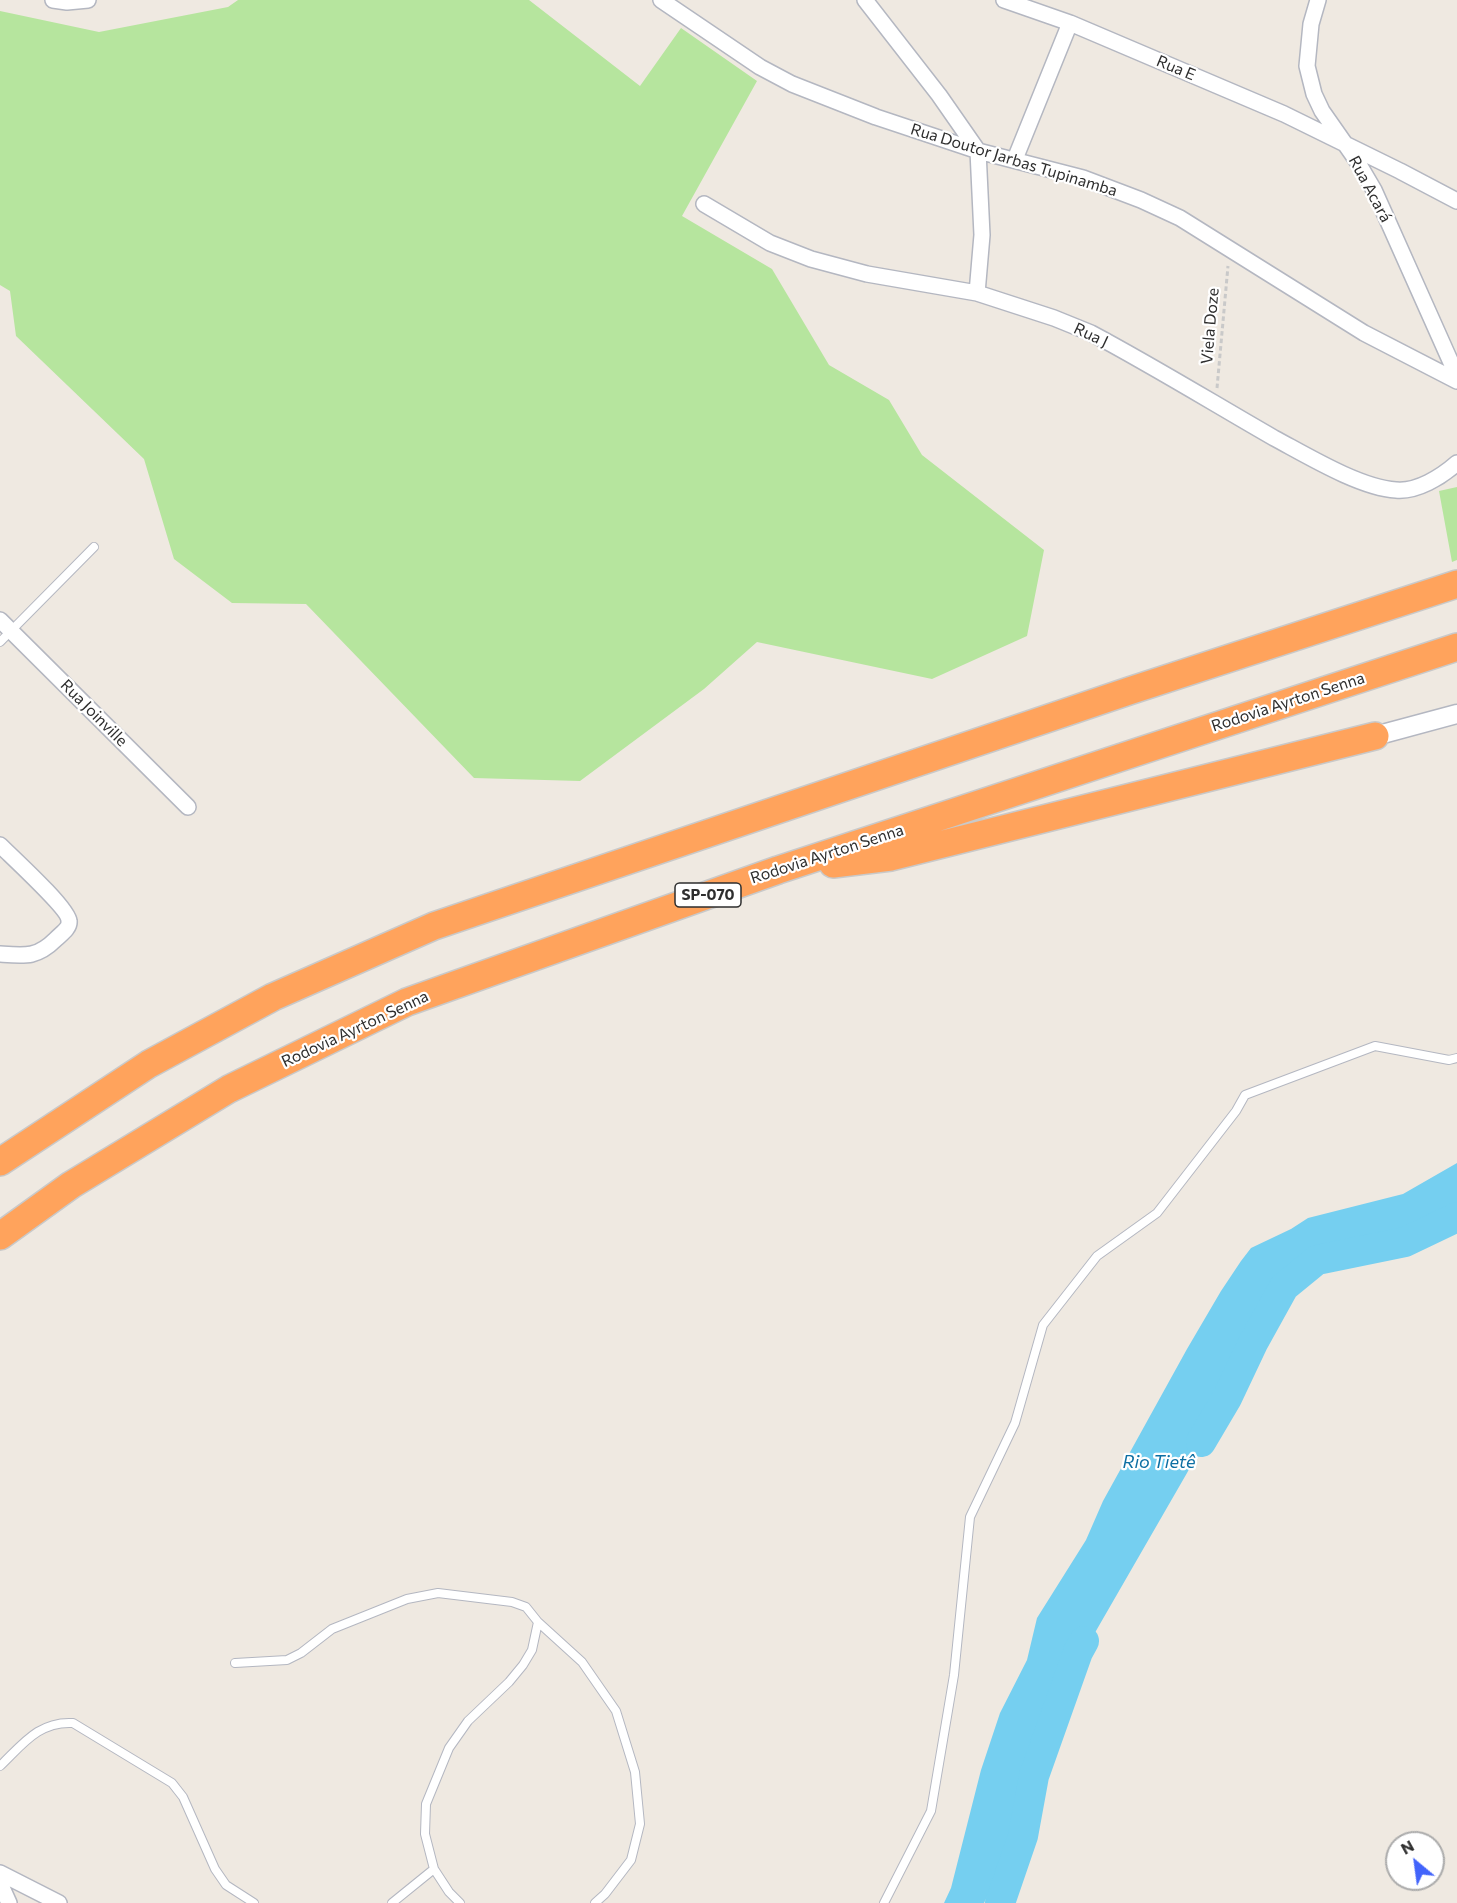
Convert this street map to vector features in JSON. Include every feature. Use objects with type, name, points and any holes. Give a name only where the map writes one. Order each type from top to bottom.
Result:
[{"type":"highway","points":[[0,1162],[149,1064],[273,998],[434,926],[1129,691],[1457,584]]},
{"type":"highway","name":"Rodovia Ayrton Senna","points":[[0,1236],[71,1185],[229,1089],[407,1002],[778,870],[1457,647]]},
{"type":"highway","points":[[778,870],[891,857],[1375,736]]},
{"type":"street","points":[[52,0],[67,2],[88,0]]},
{"type":"street","name":"Rua Doutor Jarbas Tupinamba","points":[[661,0],[760,66],[792,84],[876,117],[978,151],[1083,178],[1180,218],[1364,333],[1457,379]]},
{"type":"street","points":[[865,0],[939,95],[978,151],[982,235],[977,293]]},
{"type":"street","name":"Rua E","points":[[1004,0],[1070,23],[1284,114],[1457,201]]},
{"type":"street","name":"Rua Acará","points":[[1318,0],[1310,32],[1307,66],[1314,94],[1322,111],[1374,190],[1457,379]]},
{"type":"street","points":[[1015,159],[1070,23]]},
{"type":"street","name":"Rua J","points":[[704,204],[770,243],[811,259],[867,274],[977,293],[1054,318],[1091,333],[1311,459],[1380,488],[1398,490],[1416,488],[1449,470],[1457,463]]},
{"type":"street","name":"Rua Joinville","points":[[6,625],[188,807]]},
{"type":"street","points":[[1375,736],[1457,714]]},
{"type":"street","points":[[0,845],[57,902],[70,920],[68,927],[45,950],[23,956],[0,954]]},
{"type":"street","points":[[0,1873],[59,1903]]},
{"type":"street","points":[[0,1883],[9,1903]]},
{"type":"lane","points":[[0,642],[6,625],[94,547]]},
{"type":"lane","points":[[884,1903],[931,1811],[954,1675],[970,1517],[1015,1423],[1043,1325],[1097,1256],[1157,1213],[1236,1111],[1245,1095],[1375,1046],[1449,1060],[1457,1058]]},
{"type":"lane","points":[[235,1663],[287,1660],[301,1653],[332,1629],[407,1599],[438,1593],[512,1602],[526,1607],[538,1622],[582,1662],[616,1711],[635,1772],[640,1824],[631,1860],[605,1894],[595,1903]]},
{"type":"lane","points":[[460,1903],[449,1892],[434,1869],[425,1834],[426,1804],[449,1748],[468,1721],[509,1682],[523,1665],[532,1650],[538,1622]]},
{"type":"lane","points":[[0,1766],[31,1736],[45,1727],[60,1722],[73,1723],[172,1783],[183,1797],[214,1869],[226,1885],[254,1903]]},
{"type":"lane","points":[[392,1903],[434,1869]]},
{"type":"path","name":"Viela Doze","points":[[1215,404],[1230,249]]},
{"type":"green space","points":[[238,0],[529,0],[640,86],[681,28],[757,81],[682,216],[772,269],[829,365],[889,400],[922,455],[1044,550],[1027,636],[932,679],[757,642],[704,689],[580,781],[474,778],[306,604],[232,603],[174,559],[144,459],[16,336],[10,291],[0,285],[0,11],[99,32],[228,7]]},
{"type":"green space","points":[[1457,487],[1457,560],[1452,562],[1439,491]]},
{"type":"water","name":"Rio Tietê","points":[[1457,1163],[1457,1213],[1433,1236],[1402,1248],[1352,1254],[1322,1250],[1270,1302],[1250,1332],[1230,1376],[1221,1408],[1187,1473],[1055,1702],[1013,1845],[984,1903],[944,1903],[951,1888],[981,1770],[1000,1713],[1027,1660],[1037,1618],[1086,1540],[1103,1501],[1187,1349],[1241,1261],[1251,1248],[1291,1229],[1308,1218],[1403,1194]]},
{"type":"waterway","name":"Rio Tietê","points":[[1201,1442],[1227,1398],[1253,1343],[1284,1287],[1317,1260],[1405,1242],[1457,1217]]},
{"type":"waterway","name":"Rio Tietê","points":[[1000,1903],[1023,1836],[1034,1776],[1078,1652],[1084,1641]]}]
